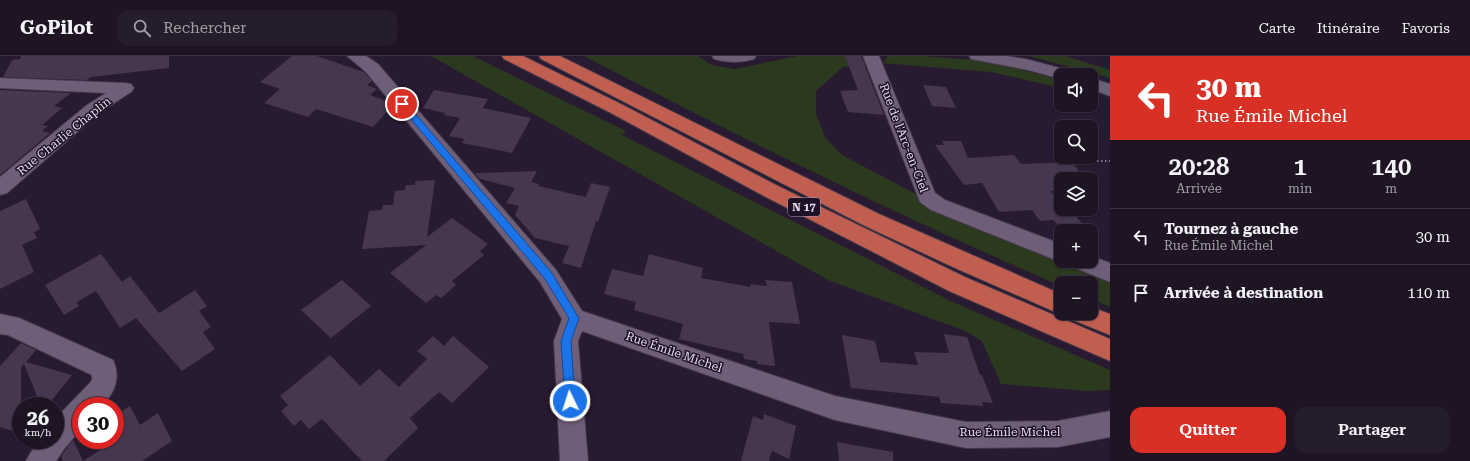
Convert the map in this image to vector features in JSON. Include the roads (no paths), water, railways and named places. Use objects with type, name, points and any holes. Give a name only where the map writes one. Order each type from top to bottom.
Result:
[{"type":"highway","name":"N 17","points":[[510,56],[617,109],[778,194],[957,284],[1108,341]]},
{"type":"highway","name":"N 17","points":[[549,57],[872,220],[963,262],[1054,301]]},
{"type":"highway","name":"N 17","points":[[1088,320],[1108,341]]},
{"type":"street","points":[[355,56],[372,68],[548,276],[574,318],[566,341],[574,461]]},
{"type":"street","points":[[720,56],[748,56]]},
{"type":"street","name":"Rue de l'Arc-en-Ciel","points":[[871,56],[880,75],[926,197],[938,205],[1054,250]]},
{"type":"street","points":[[976,56],[1030,65],[1054,72]]},
{"type":"street","name":"Rue Charlie Chaplin","points":[[0,83],[125,88],[93,109],[0,188]]},
{"type":"street","points":[[1098,86],[1110,90]]},
{"type":"street","points":[[1098,267],[1110,272]]},
{"type":"street","name":"Rue Émile Michel","points":[[574,318],[835,408],[880,418],[966,435],[1058,434],[1110,424]]},
{"type":"street","points":[[0,324],[10,325],[104,368],[107,377],[102,387],[93,397]]},
{"type":"street","points":[[64,428],[72,420]]},
{"type":"street","points":[[40,461],[48,449]]}]
